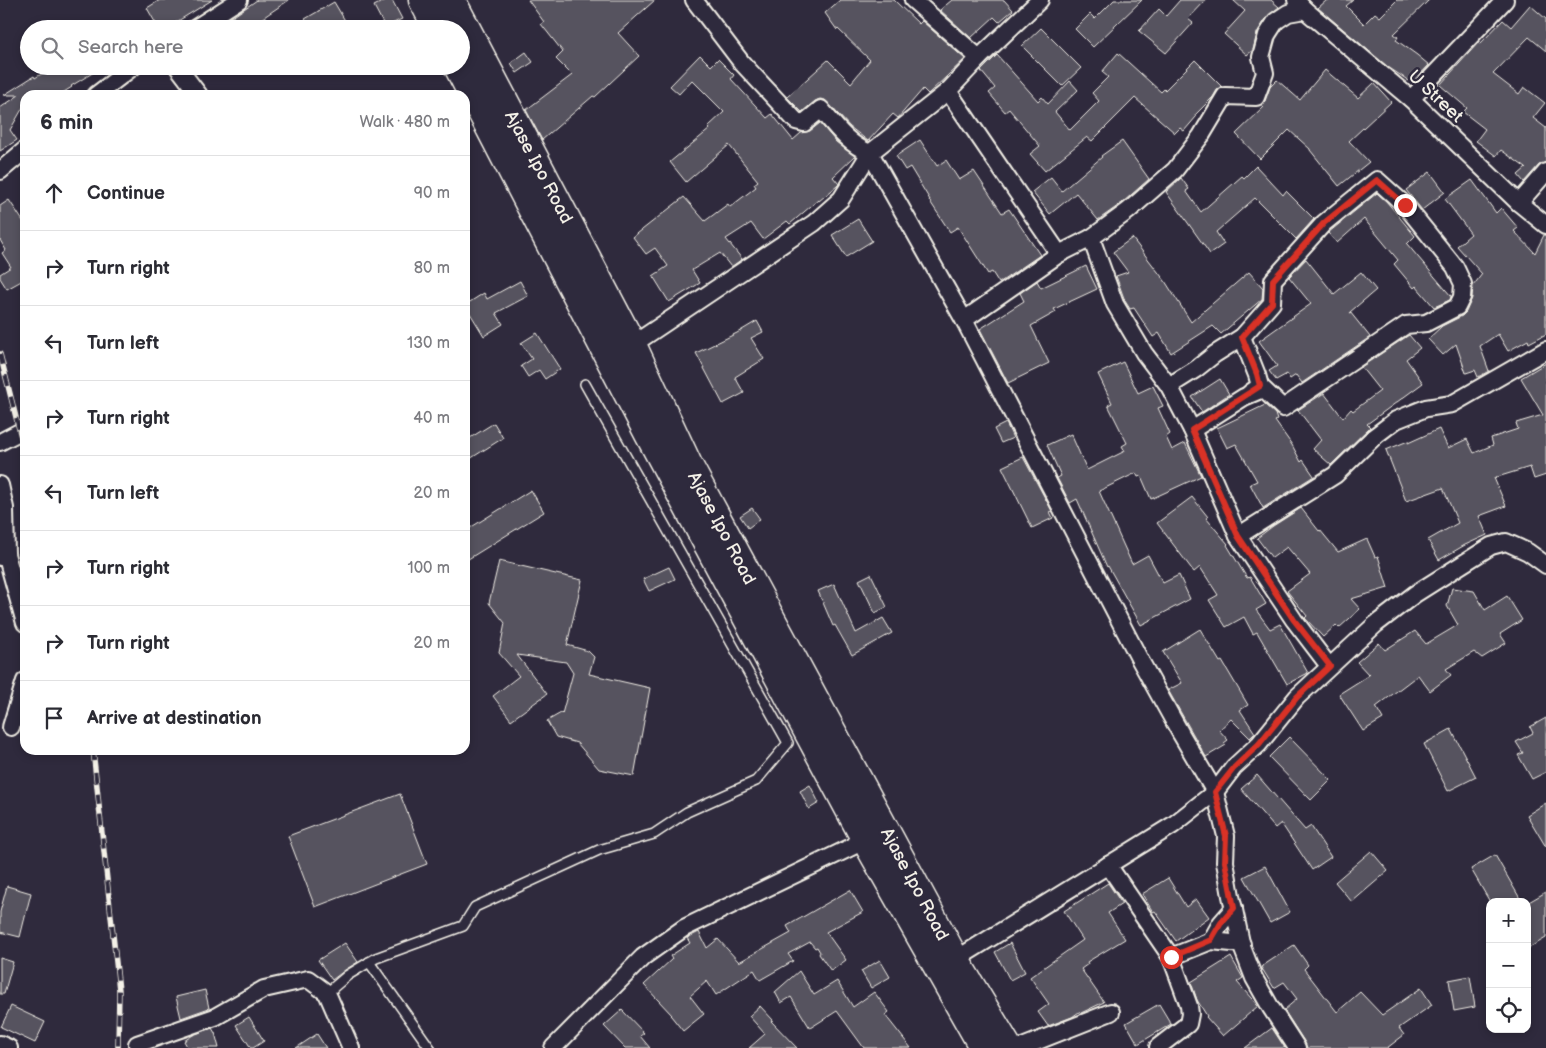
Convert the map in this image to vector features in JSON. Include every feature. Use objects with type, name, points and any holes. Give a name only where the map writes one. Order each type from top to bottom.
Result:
[{"type":"highway","points":[[423,0],[433,20]]},
{"type":"highway","name":"Ajase Ipo Road","points":[[451,0],[461,20]]},
{"type":"highway","name":"Ajase Ipo Road","points":[[470,36],[632,345],[688,465],[955,960],[1008,1048]]},
{"type":"highway","name":"Ajase Ipo Road","points":[[470,96],[866,840],[984,1048]]},
{"type":"street","points":[[208,20],[238,0]]},
{"type":"street","points":[[694,0],[742,63],[796,121],[804,123],[821,109],[859,149],[870,153],[964,320],[1140,660],[1215,792],[1226,836],[1225,862],[1242,944],[1254,978],[1297,1048]]},
{"type":"street","points":[[913,0],[979,58]]},
{"type":"street","points":[[632,345],[814,223],[841,199],[870,153],[948,91],[979,58],[1040,0]]},
{"type":"street","points":[[1411,99],[1505,0]]},
{"type":"street","points":[[964,320],[1059,254],[1091,238],[1128,211],[1175,170],[1201,136],[1225,96],[1256,97],[1265,72],[1261,57],[1267,35],[1276,21],[1301,5]]},
{"type":"street","name":"U Street","points":[[1301,5],[1411,99],[1519,203],[1546,225]]},
{"type":"street","points":[[103,90],[122,75]]},
{"type":"street","points":[[184,75],[195,90]]},
{"type":"street","points":[[948,91],[1059,254]]},
{"type":"street","points":[[0,171],[20,154]]},
{"type":"street","points":[[1519,203],[1546,172]]},
{"type":"street","points":[[1169,386],[1242,337],[1272,303],[1273,280],[1324,223],[1377,180],[1405,205],[1455,267],[1463,284],[1462,297],[1457,307],[1426,322],[1406,325],[1283,408],[1263,389],[1244,397]]},
{"type":"street","points":[[1091,238],[1116,304],[1144,354],[1169,386],[1192,430],[1238,536],[1294,620],[1330,666]]},
{"type":"street","points":[[1192,430],[1260,386],[1242,337]]},
{"type":"street","points":[[1238,536],[1335,475],[1375,436],[1396,420],[1426,408],[1452,404],[1546,350]]},
{"type":"street","points":[[0,442],[20,432]]},
{"type":"street","points":[[0,485],[6,508],[3,555],[20,608]]},
{"type":"street","points":[[955,960],[1173,825],[1215,792],[1234,768],[1259,744],[1297,697],[1376,624],[1415,594],[1491,546],[1506,542],[1528,552],[1546,565]]},
{"type":"street","points":[[11,727],[20,698]]},
{"type":"street","points":[[553,1048],[643,957],[684,928],[866,840]]},
{"type":"street","points":[[1108,865],[1171,957],[1189,1006],[1188,1024],[1158,1047]]},
{"type":"street","points":[[1211,940],[1221,923],[1234,908]]},
{"type":"street","points":[[1171,957],[1211,940],[1242,944]]},
{"type":"street","points":[[137,1044],[216,1016],[264,989],[308,979],[328,993],[351,1048]]},
{"type":"street","points":[[1020,1048],[1111,1012]]},
{"type":"street","points":[[0,1044],[9,1048]]},
{"type":"lane","points":[[328,993],[348,975],[376,958],[463,926],[475,907],[599,850],[654,834],[687,812],[756,781],[788,743],[585,384]]},
{"type":"lane","points":[[369,962],[430,1048]]},
{"type":"building","points":[[160,0],[212,0],[180,20],[154,20],[147,8]]},
{"type":"building","points":[[257,0],[289,0],[262,20],[228,20]]},
{"type":"building","points":[[386,0],[392,0],[402,19],[381,20],[374,6]]},
{"type":"building","points":[[528,0],[655,0],[618,33],[639,56],[595,97],[593,96],[542,140],[526,110],[572,75],[556,59],[563,52],[541,24],[544,22]]},
{"type":"building","points":[[840,0],[894,0],[919,24],[922,21],[965,59],[928,94],[923,89],[898,118],[893,114],[868,141],[850,127],[825,100],[815,101],[802,112],[787,97],[828,60],[851,83],[870,60],[837,30],[825,13]]},
{"type":"building","points":[[952,0],[1004,0],[1013,10],[999,22],[994,17],[971,38],[940,10]]},
{"type":"building","points":[[1114,0],[1142,0],[1093,47],[1075,29],[1090,14],[1095,19]]},
{"type":"building","points":[[1180,0],[1206,0],[1188,19],[1193,23],[1166,53],[1139,31],[1159,9],[1166,16]]},
{"type":"building","points":[[1233,0],[1271,0],[1279,7],[1268,16],[1257,33],[1253,50],[1247,55],[1224,34],[1245,11]]},
{"type":"building","points":[[1327,0],[1353,0],[1346,6],[1364,24],[1375,13],[1380,17],[1397,0],[1429,0],[1394,34],[1398,37],[1396,40],[1429,65],[1412,83],[1388,67],[1318,8]]},
{"type":"building","points":[[334,2],[345,20],[306,20]]},
{"type":"building","points":[[1530,5],[1546,19],[1546,51],[1529,37],[1493,74],[1519,94],[1524,87],[1545,103],[1533,118],[1546,128],[1546,162],[1539,165],[1524,182],[1518,175],[1526,168],[1501,150],[1496,156],[1476,141],[1485,129],[1463,112],[1467,108],[1440,85],[1478,43],[1480,44],[1503,20],[1511,27]]},
{"type":"building","points":[[1041,28],[1081,68],[1062,86],[1022,46]]},
{"type":"building","points":[[526,52],[533,62],[517,73],[511,63]]},
{"type":"building","points":[[1118,53],[1161,92],[1195,60],[1222,87],[1217,90],[1213,97],[1195,115],[1196,117],[1184,131],[1180,128],[1175,133],[1135,98],[1092,141],[1087,137],[1045,171],[1030,154],[1040,146],[1009,109],[1005,112],[989,93],[995,88],[981,71],[997,55],[1038,101],[1042,97],[1048,104],[1070,81],[1078,90],[1055,112],[1070,130],[1099,101],[1092,93],[1108,77],[1102,72]]},
{"type":"building","points":[[700,55],[711,66],[718,59],[734,75],[731,79],[767,118],[772,114],[793,140],[801,133],[810,131],[820,123],[836,142],[855,156],[833,177],[839,184],[790,224],[787,221],[763,239],[751,223],[726,239],[742,259],[731,267],[720,253],[692,270],[700,283],[669,302],[653,276],[668,266],[655,248],[646,254],[633,237],[684,197],[705,221],[728,204],[730,207],[756,187],[754,184],[758,181],[729,145],[686,182],[670,162],[710,129],[708,127],[724,112],[692,80],[679,94],[670,86]]},
{"type":"building","points":[[1325,70],[1358,98],[1374,83],[1391,102],[1349,141],[1369,162],[1339,186],[1310,149],[1289,130],[1260,159],[1236,134],[1264,107],[1261,105],[1265,101],[1270,87],[1277,80],[1300,100]]},
{"type":"building","points":[[40,75],[89,75],[67,90],[20,90],[20,113],[10,130],[17,140],[0,151],[0,108],[19,95],[4,95],[34,76],[35,78]]},
{"type":"building","points":[[920,140],[937,166],[946,160],[959,180],[974,171],[1002,213],[1009,209],[1040,255],[999,283],[992,272],[988,274],[958,227],[950,232],[910,167],[905,170],[896,156]]},
{"type":"building","points":[[1122,141],[1149,179],[1122,203],[1098,220],[1076,193],[1050,214],[1032,192],[1051,177],[1062,191],[1101,156]]},
{"type":"building","points":[[1256,166],[1283,195],[1286,191],[1314,219],[1296,239],[1255,198],[1216,232],[1224,244],[1210,254],[1166,192],[1181,178],[1189,189],[1186,191],[1201,212],[1242,176],[1244,178]]},
{"type":"building","points":[[1430,172],[1445,192],[1422,210],[1406,190]]},
{"type":"building","points":[[1472,180],[1496,213],[1501,208],[1518,228],[1514,231],[1535,253],[1544,235],[1546,235],[1546,334],[1529,343],[1528,340],[1508,351],[1498,334],[1480,346],[1489,371],[1478,377],[1475,370],[1466,373],[1456,344],[1443,355],[1428,339],[1442,326],[1466,312],[1472,298],[1473,286],[1482,274],[1457,246],[1471,234],[1445,199]]},
{"type":"building","points":[[1377,193],[1415,236],[1407,244],[1451,296],[1450,300],[1434,307],[1416,286],[1414,288],[1394,264],[1398,260],[1364,219],[1337,243],[1328,233]]},
{"type":"building","points":[[9,200],[20,216],[20,282],[7,289],[0,278],[0,274],[11,267],[2,253],[6,250],[0,240],[0,206]]},
{"type":"building","points":[[858,219],[872,241],[846,257],[832,235]]},
{"type":"building","points":[[1132,238],[1165,281],[1191,322],[1249,272],[1263,288],[1262,299],[1221,334],[1213,326],[1171,353],[1159,333],[1153,337],[1134,308],[1130,309],[1116,276],[1128,272],[1113,252]]},
{"type":"building","points":[[1306,259],[1334,294],[1361,272],[1376,290],[1350,312],[1370,337],[1302,383],[1296,375],[1290,379],[1287,374],[1276,380],[1269,371],[1277,366],[1259,341],[1311,304],[1289,277]]},
{"type":"building","points":[[1086,266],[1097,289],[1054,309],[1056,312],[1031,326],[1049,363],[1008,383],[980,329],[1024,301],[1020,293],[1037,281],[1041,288]]},
{"type":"building","points":[[520,281],[528,296],[496,313],[503,324],[484,336],[470,313],[470,302],[484,293],[487,299]]},
{"type":"building","points":[[757,321],[763,332],[751,338],[764,359],[735,377],[744,393],[723,404],[696,353]]},
{"type":"building","points":[[537,333],[560,369],[545,379],[539,370],[528,377],[521,366],[532,359],[521,343]]},
{"type":"building","points":[[1409,335],[1420,348],[1406,359],[1423,383],[1367,424],[1370,427],[1331,465],[1313,449],[1321,440],[1298,410],[1324,393],[1343,418],[1351,409],[1353,411],[1380,391],[1361,367]]},
{"type":"building","points":[[1123,362],[1138,393],[1153,386],[1163,406],[1158,408],[1170,434],[1166,437],[1172,450],[1185,443],[1201,476],[1151,499],[1141,476],[1138,477],[1136,473],[1099,491],[1132,564],[1148,555],[1163,583],[1179,575],[1190,599],[1141,625],[1107,567],[1077,499],[1070,503],[1057,478],[1061,476],[1047,445],[1071,434],[1087,470],[1125,451],[1122,446],[1127,443],[1108,405],[1112,403],[1098,374]]},
{"type":"building","points":[[1546,363],[1546,475],[1534,479],[1530,467],[1494,478],[1506,506],[1479,516],[1487,535],[1439,560],[1428,540],[1458,523],[1443,488],[1406,501],[1386,450],[1408,441],[1408,443],[1439,429],[1448,448],[1467,439],[1474,453],[1493,445],[1491,438],[1518,429],[1516,423],[1543,415],[1521,378]]},
{"type":"building","points":[[1220,379],[1229,394],[1202,412],[1192,397]]},
{"type":"building","points":[[1265,405],[1275,414],[1277,420],[1275,421],[1292,445],[1301,462],[1303,460],[1314,476],[1263,508],[1250,484],[1257,481],[1236,444],[1227,448],[1217,428]]},
{"type":"building","points":[[494,423],[503,438],[470,459],[470,438]]},
{"type":"building","points":[[1006,423],[1013,438],[1001,443],[994,429]]},
{"type":"building","points":[[1023,457],[1052,511],[1050,512],[1053,518],[1032,528],[1002,467]]},
{"type":"building","points":[[531,490],[544,512],[470,558],[470,528]]},
{"type":"building","points":[[1192,497],[1208,517],[1206,518],[1228,544],[1247,578],[1250,577],[1266,604],[1256,610],[1270,629],[1280,624],[1308,673],[1287,684],[1257,632],[1253,634],[1244,617],[1226,627],[1209,600],[1218,595],[1200,567],[1194,572],[1157,523]]},
{"type":"building","points":[[752,508],[760,519],[748,528],[740,516]]},
{"type":"building","points":[[1301,508],[1338,552],[1367,539],[1375,557],[1378,556],[1388,588],[1351,599],[1360,609],[1339,628],[1336,625],[1323,637],[1305,618],[1307,616],[1287,591],[1310,574],[1287,547],[1272,558],[1257,538]]},
{"type":"building","points":[[499,561],[582,580],[567,645],[588,651],[594,657],[589,674],[650,688],[634,776],[599,769],[577,743],[556,737],[547,721],[562,714],[573,673],[566,662],[517,655],[547,694],[511,720],[493,696],[519,676],[499,653],[505,623],[489,603]]},
{"type":"building","points":[[669,567],[675,579],[649,591],[643,579]]},
{"type":"building","points":[[871,574],[887,607],[875,613],[859,580]]},
{"type":"building","points":[[834,584],[856,633],[883,618],[892,633],[852,655],[835,625],[833,626],[818,591]]},
{"type":"building","points":[[1452,588],[1474,591],[1485,610],[1507,596],[1522,620],[1500,634],[1506,643],[1482,658],[1474,652],[1446,669],[1451,675],[1430,691],[1418,675],[1376,707],[1383,719],[1363,731],[1339,694],[1369,675],[1357,662],[1379,643],[1385,650],[1415,631],[1426,644],[1458,625],[1447,606]]},
{"type":"building","points":[[1200,629],[1220,662],[1222,661],[1248,705],[1240,710],[1255,733],[1250,738],[1231,719],[1219,730],[1228,740],[1224,743],[1226,745],[1206,757],[1168,690],[1182,683],[1163,652]]},
{"type":"building","points":[[1546,718],[1546,772],[1532,779],[1518,755],[1523,753],[1516,742],[1533,733],[1530,727]]},
{"type":"building","points":[[1451,729],[1476,777],[1448,791],[1424,744]]},
{"type":"building","points":[[1289,737],[1331,780],[1311,800],[1269,757]]},
{"type":"building","points":[[1257,775],[1305,830],[1311,826],[1331,857],[1312,870],[1281,823],[1275,828],[1241,789]]},
{"type":"building","points":[[810,785],[819,803],[809,809],[800,791]]},
{"type":"building","points":[[400,794],[427,864],[315,907],[288,836]]},
{"type":"building","points":[[1546,803],[1546,847],[1527,815]]},
{"type":"building","points":[[1371,851],[1388,871],[1352,902],[1335,882]]},
{"type":"building","points":[[1495,855],[1520,898],[1488,898],[1471,869]]},
{"type":"building","points":[[1265,866],[1290,912],[1270,923],[1244,877]]},
{"type":"building","points":[[1168,878],[1186,907],[1196,899],[1209,917],[1176,941],[1155,911],[1153,912],[1142,894]]},
{"type":"building","points":[[1108,883],[1122,904],[1108,913],[1125,939],[1087,962],[1088,964],[1081,969],[1104,1002],[1048,1026],[1038,1012],[1049,1004],[1030,977],[1083,940],[1064,911]]},
{"type":"building","points":[[7,886],[31,893],[20,937],[0,932],[0,912]]},
{"type":"building","points":[[850,890],[863,912],[826,932],[846,960],[831,971],[819,954],[820,952],[817,947],[815,948],[810,942],[788,954],[793,961],[760,980],[754,970],[716,995],[707,981],[690,996],[704,1014],[683,1031],[672,1015],[644,985],[672,959],[670,956],[690,943],[687,938],[699,932],[707,948],[718,939],[739,962],[791,933],[787,926]]},
{"type":"building","points":[[1546,892],[1546,938],[1531,947],[1531,943],[1531,901]]},
{"type":"building","points":[[345,943],[358,962],[332,980],[318,960]]},
{"type":"building","points":[[1010,943],[1025,972],[1010,980],[995,952]]},
{"type":"building","points":[[1294,945],[1308,965],[1304,969],[1337,1012],[1360,992],[1382,1015],[1421,988],[1432,1005],[1399,1028],[1404,1035],[1387,1048],[1307,1048],[1284,1010],[1297,999],[1284,982],[1274,988],[1261,967]]},
{"type":"building","points":[[1231,957],[1243,978],[1237,982],[1258,1006],[1223,1036],[1206,1017],[1197,1000],[1191,982]]},
{"type":"building","points":[[0,958],[13,962],[4,994],[0,994]]},
{"type":"building","points":[[880,960],[890,977],[871,988],[861,971]]},
{"type":"building","points":[[799,971],[814,995],[837,981],[853,1007],[874,992],[889,1012],[885,1015],[911,1048],[864,1048],[837,1011],[810,1028],[791,997],[781,1003],[775,992]]},
{"type":"building","points":[[1470,976],[1475,1007],[1454,1011],[1449,980]]},
{"type":"building","points":[[205,990],[209,1008],[181,1018],[176,997]]},
{"type":"building","points":[[1159,1004],[1171,1024],[1138,1044],[1126,1023]]},
{"type":"building","points":[[11,1006],[45,1022],[35,1043],[1,1027]]},
{"type":"building","points":[[760,1006],[773,1020],[771,1021],[797,1048],[749,1048],[765,1034],[749,1016]]},
{"type":"building","points":[[622,1010],[644,1033],[640,1036],[650,1048],[625,1048],[604,1026]]},
{"type":"building","points":[[249,1017],[264,1041],[253,1048],[251,1048],[236,1025]]},
{"type":"building","points":[[212,1028],[219,1048],[188,1048],[184,1041],[193,1035]]},
{"type":"building","points":[[1272,1028],[1285,1048],[1245,1048]]},
{"type":"building","points":[[317,1034],[326,1048],[296,1048]]},
{"type":"railway","points":[[0,354],[20,433]]},
{"type":"railway","points":[[94,755],[119,990],[118,1048]]},
{"type":"route","points":[[1171,957],[1211,940],[1221,923],[1234,908],[1225,862],[1226,836],[1215,792],[1234,768],[1259,744],[1297,697],[1330,666],[1294,620],[1238,536],[1192,430],[1260,386],[1242,337],[1272,303],[1273,280],[1324,223],[1377,180],[1405,205]]}]
